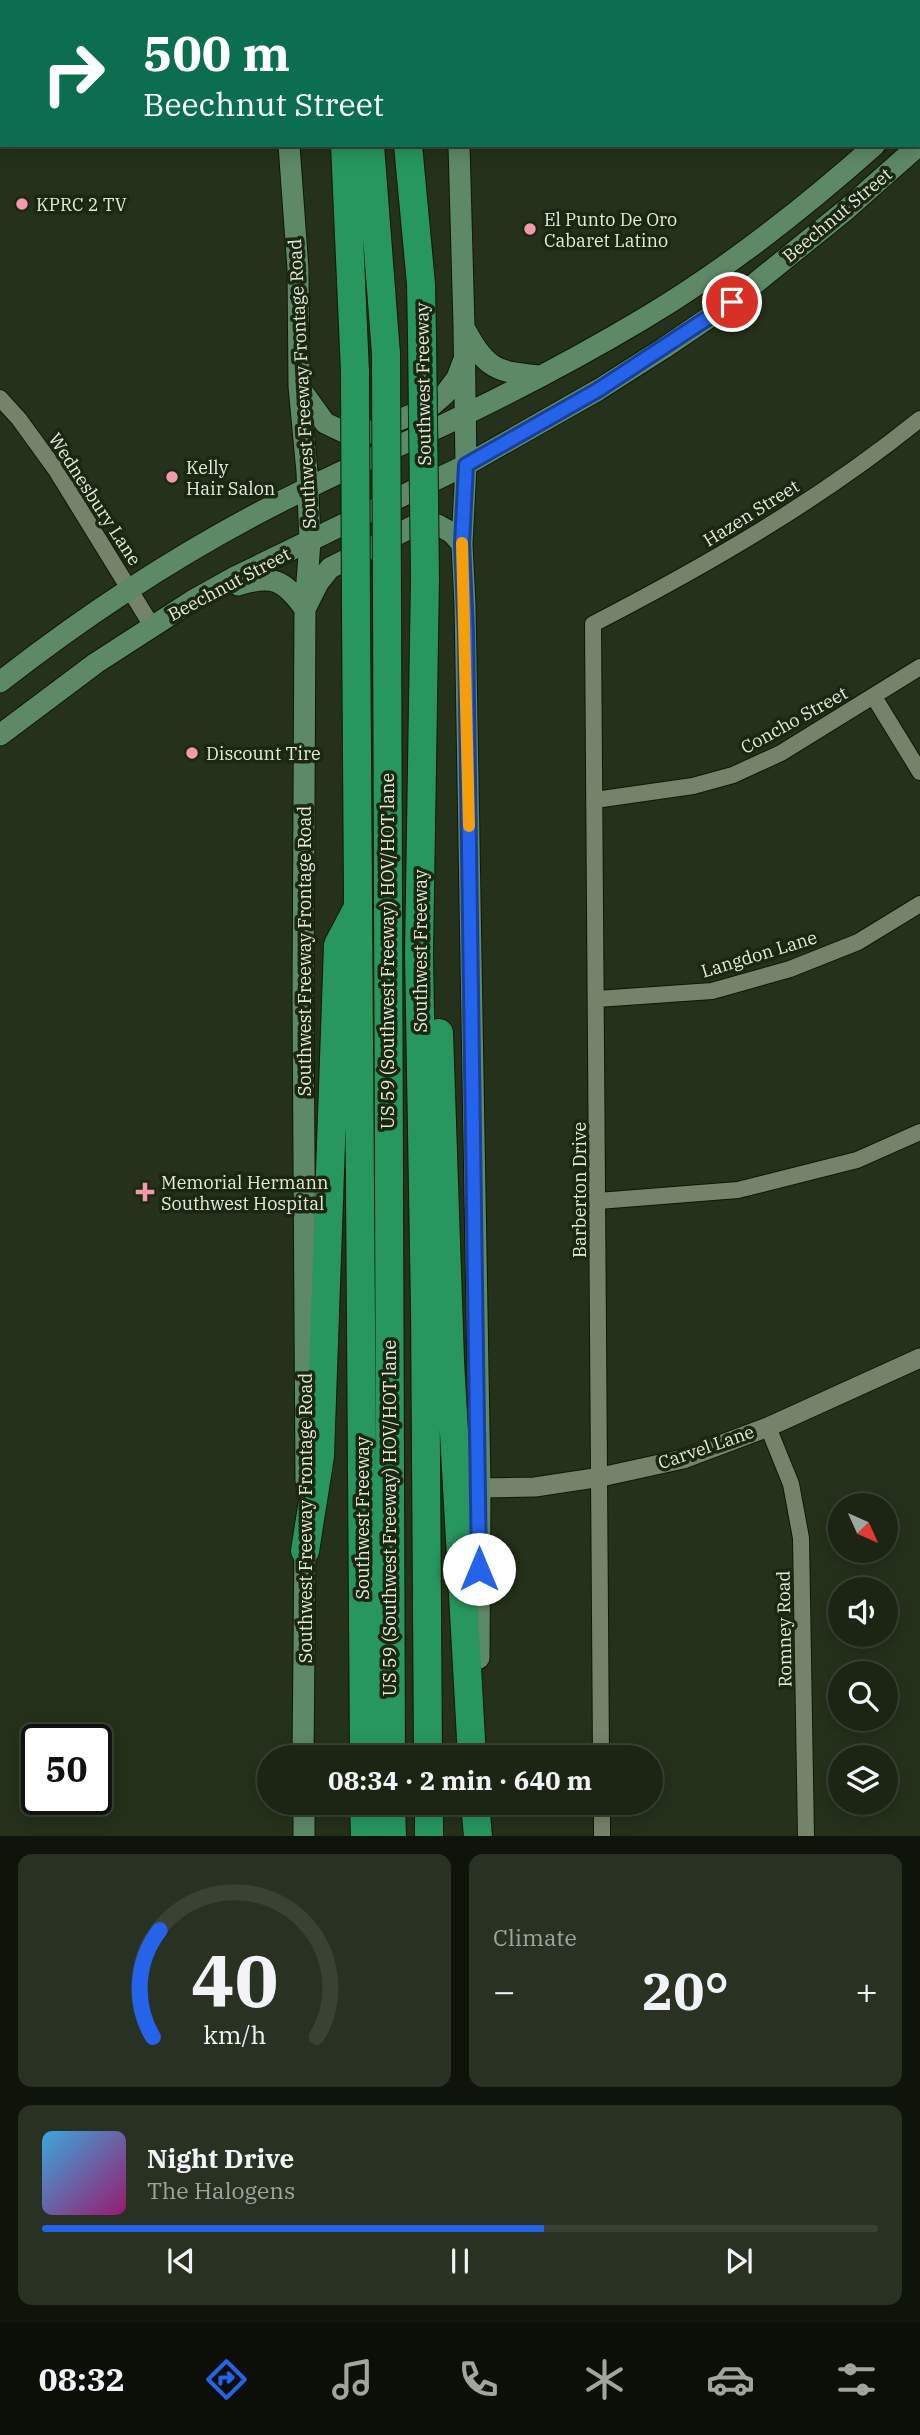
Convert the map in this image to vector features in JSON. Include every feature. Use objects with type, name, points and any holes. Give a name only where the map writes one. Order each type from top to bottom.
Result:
[{"type":"highway","name":"Southwest Freeway","points":[[345,147],[355,372],[364,1745]]},
{"type":"highway","name":"US 59 (Southwest Freeway) HOV/HOT lane","points":[[370,147],[386,354],[391,1745]]},
{"type":"highway","name":"Southwest Freeway","points":[[408,147],[421,284],[425,578],[419,954],[428,1745]]},
{"type":"highway","points":[[305,1551],[320,1456],[338,945],[358,907]]},
{"type":"highway","points":[[419,954],[438,996],[450,1360],[471,1745]]},
{"type":"highway","points":[[364,1815],[365,1836]]},
{"type":"highway","points":[[391,1815],[391,1836]]},
{"type":"highway","points":[[429,1815],[429,1836]]},
{"type":"highway","points":[[477,1815],[478,1836]]},
{"type":"main road","name":"Southwest Freeway Frontage Road","points":[[289,147],[298,268],[299,386],[310,541],[305,609],[303,997],[306,1399],[303,1745]]},
{"type":"main road","points":[[458,147],[464,327],[466,465],[462,544],[466,632],[480,1488],[479,1745]]},
{"type":"main road","name":"Beechnut Street","points":[[0,682],[129,588],[206,542],[306,488],[465,415],[632,325],[713,275],[777,229],[873,147]]},
{"type":"main road","name":"Beechnut Street","points":[[0,735],[96,663],[192,601],[466,465],[598,390],[732,302],[847,209],[917,147]]},
{"type":"main road","points":[[713,275],[732,302]]},
{"type":"main road","points":[[464,327],[477,352],[496,368],[538,376]]},
{"type":"main road","points":[[299,386],[324,423],[346,433],[366,434],[430,407],[445,394],[457,378],[464,359]]},
{"type":"main road","points":[[192,601],[241,583],[273,580],[288,588],[305,609],[318,583],[330,568],[418,524],[438,525],[452,533],[462,544]]},
{"type":"main road","points":[[304,1815],[304,1836]]},
{"type":"street","name":"Wednesbury Lane","points":[[0,398],[19,419],[56,470],[152,626]]},
{"type":"street","name":"Hazen Street","points":[[593,624],[693,572],[841,479],[920,419]]},
{"type":"street","name":"Barberton Drive","points":[[593,624],[601,1745]]},
{"type":"street","name":"Concho Street","points":[[595,800],[693,786],[733,775],[781,753],[920,667]]},
{"type":"street","points":[[874,697],[920,772]]},
{"type":"street","name":"Langdon Lane","points":[[597,999],[712,991],[790,969],[858,942],[920,904]]},
{"type":"street","points":[[598,1201],[738,1190],[857,1160],[920,1132]]},
{"type":"street","name":"Carvel Lane","points":[[480,1488],[535,1487],[601,1477],[683,1459],[768,1427],[920,1357]]},
{"type":"street","name":"Romney Road","points":[[768,1427],[791,1484],[802,1538],[806,1836]]},
{"type":"street","points":[[601,1815],[602,1836]]},
{"type":"slow traffic","points":[[462,543],[469,826]]},
{"type":"place","name":"KPRC 2 TV","points":[[22,204]]},
{"type":"place","name":"El Punto De Oro Cabaret Latino","points":[[530,229]]},
{"type":"place","name":"Kelly Hair Salon","points":[[172,477]]},
{"type":"place","name":"Discount Tire","points":[[192,753]]},
{"type":"place","name":"Memorial Hermann Southwest Hospital","points":[[145,1192]]},
{"type":"route","points":[[479,1569],[480,1488],[466,632],[462,544],[466,465],[598,390],[732,302]]}]
